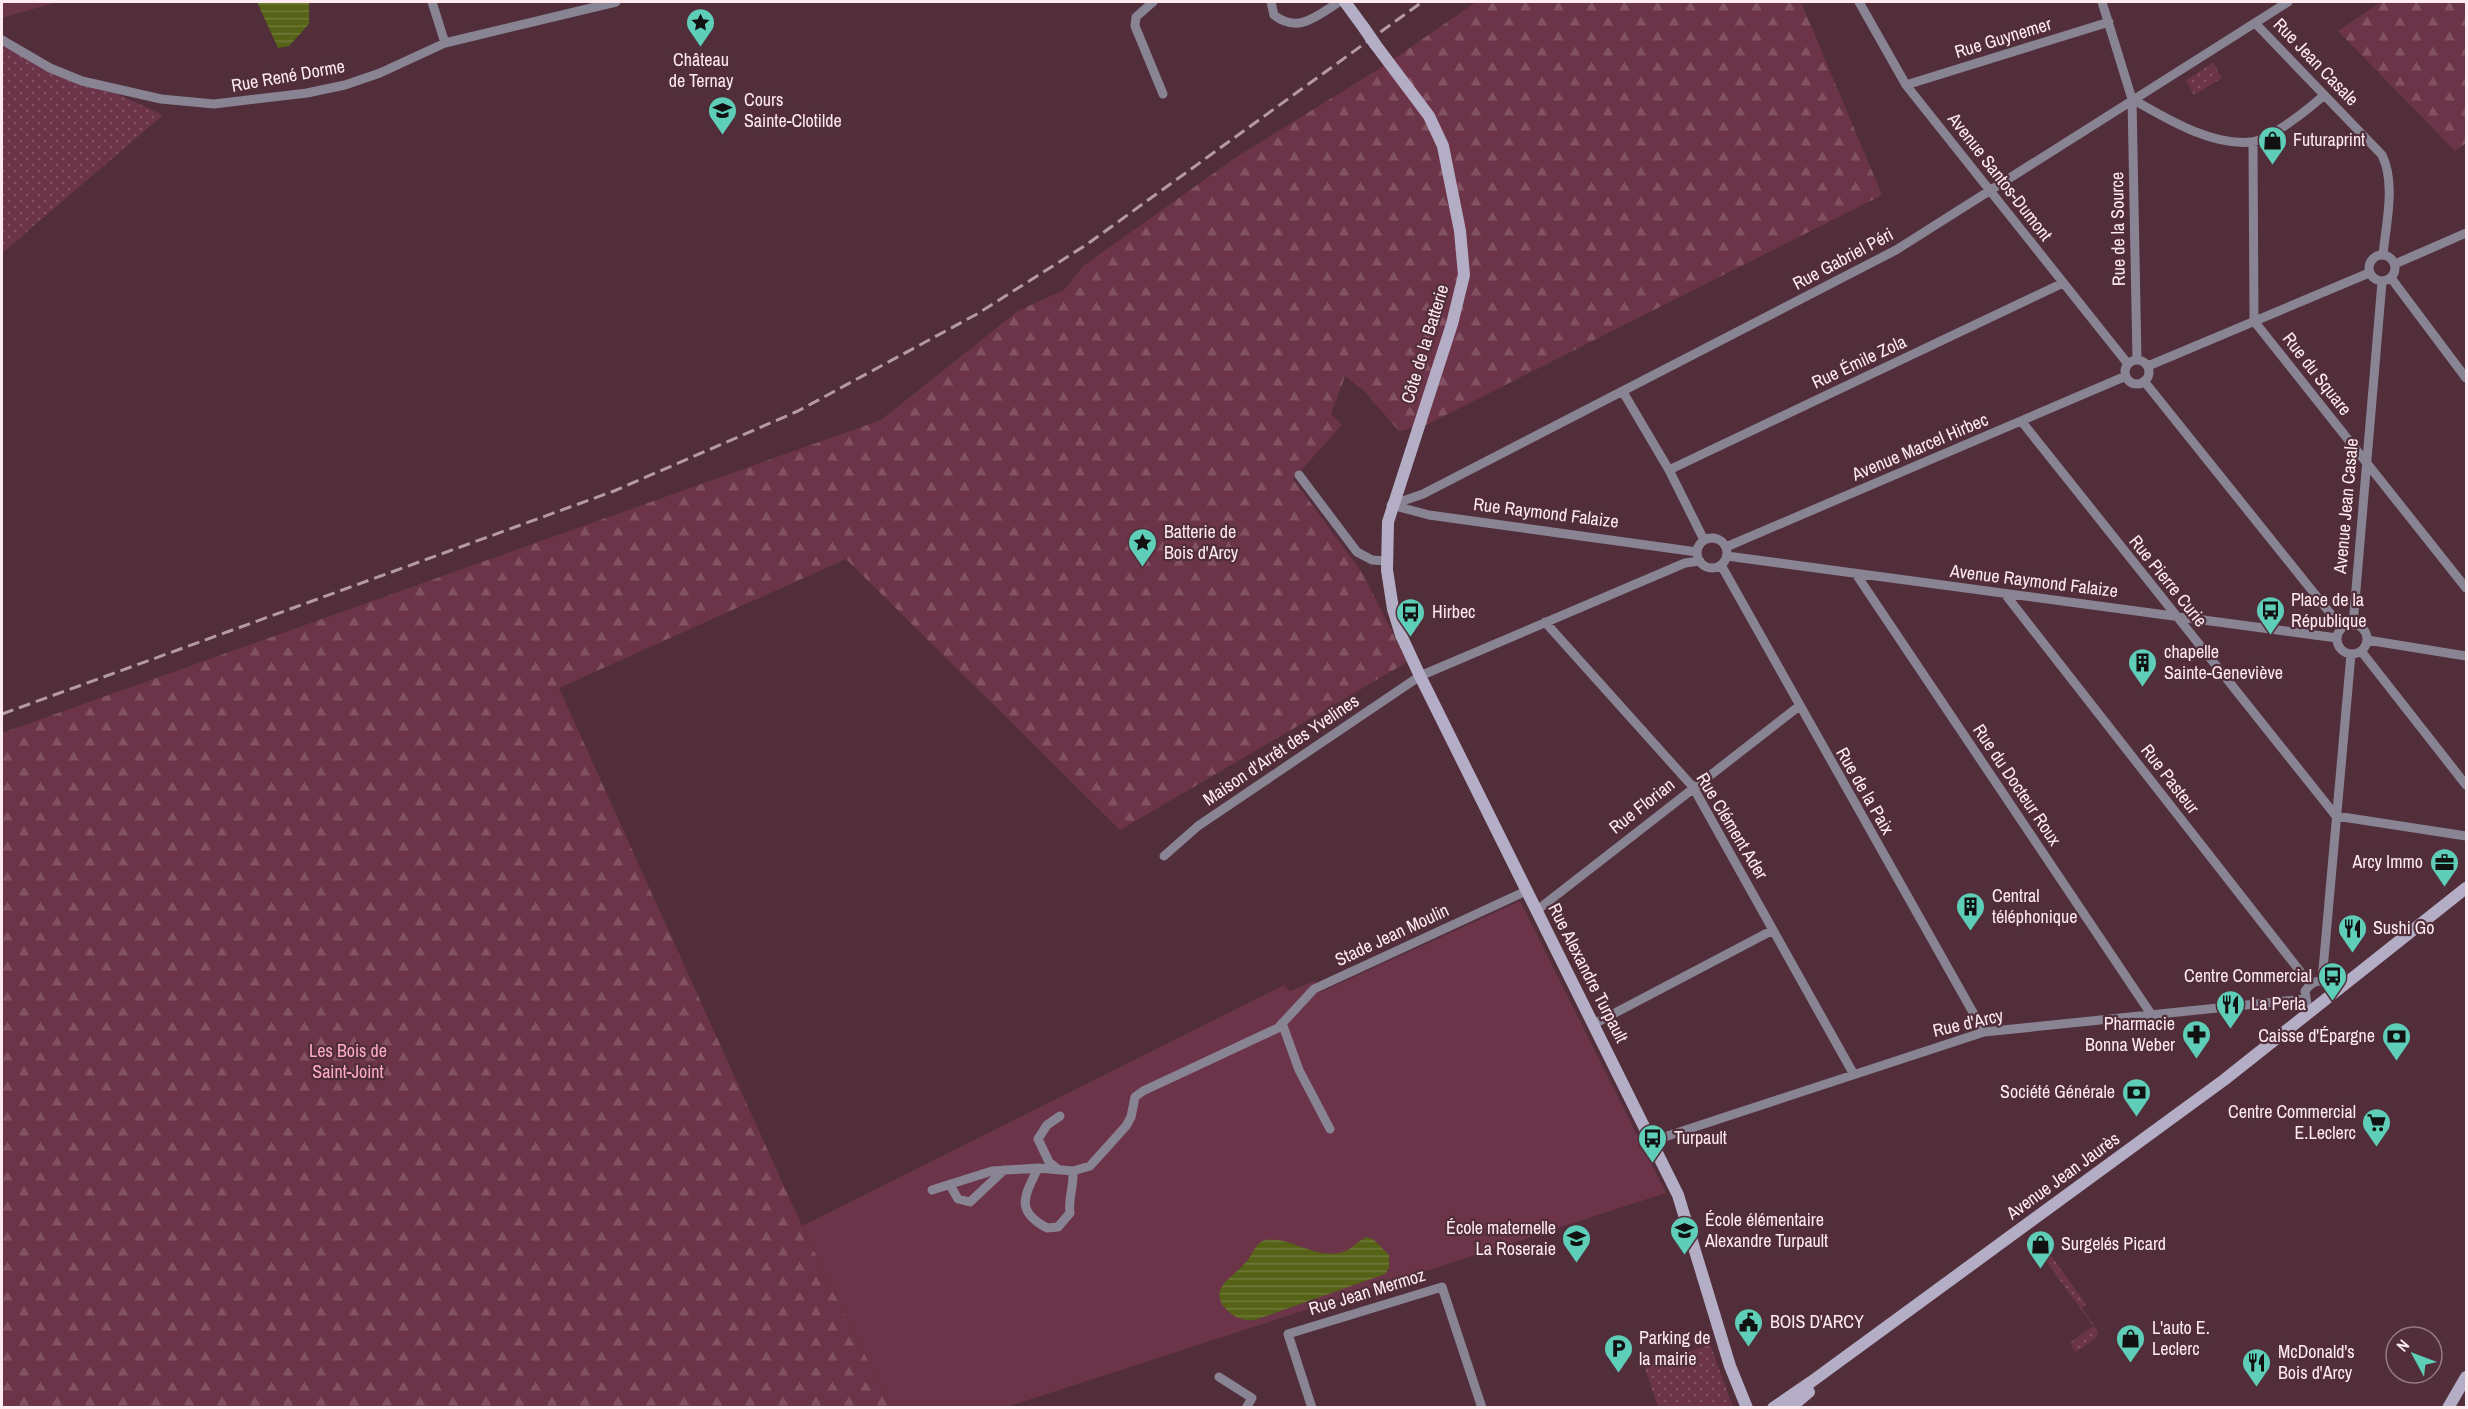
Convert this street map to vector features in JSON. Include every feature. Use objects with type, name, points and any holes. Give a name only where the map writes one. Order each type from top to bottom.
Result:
[{"type":"main road","name":"Côte de la Batterie","points":[[1345,2],[1428,116],[1443,146],[1460,231],[1464,275],[1452,324],[1401,476]]},
{"type":"main road","name":"Rue Alexandre Turpault","points":[[1401,476],[1391,506],[1387,561],[1393,609],[1420,676],[1678,1195],[1730,1366],[1747,1407]]},
{"type":"main road","name":"Avenue Jean Jaurès","points":[[1773,1407],[1847,1356],[2177,1115],[2466,888]]},
{"type":"main road","name":"Avenue Jean Jaurès","points":[[1790,1407],[1847,1356]]},
{"type":"main road","points":[[2448,1407],[2466,1377]]},
{"type":"street","points":[[432,2],[445,43]]},
{"type":"street","name":"Rue René Dorme","points":[[2,40],[50,68],[82,81],[161,99],[214,104],[307,93],[345,85],[380,73],[445,43],[616,2]]},
{"type":"street","points":[[1153,2],[1136,17],[1135,26],[1163,94]]},
{"type":"street","points":[[1271,2],[1274,15],[1285,24],[1297,24],[1317,16],[1340,2]]},
{"type":"street","name":"Avenue Santos-Dumont","points":[[1859,2],[1906,85],[2063,283],[2133,362]]},
{"type":"street","name":"Rue de la Source","points":[[2102,2],[2132,99],[2133,362]]},
{"type":"street","name":"Rue Gabriel Péri","points":[[1391,506],[1423,494],[1896,250],[2288,2]]},
{"type":"street","name":"Rue Guynemer","points":[[1906,85],[2109,22]]},
{"type":"street","name":"Rue Jean Casale","points":[[2255,23],[2382,155],[2389,168],[2383,255]]},
{"type":"street","points":[[2132,99],[2167,119],[2212,137],[2253,142],[2305,113],[2324,95]]},
{"type":"street","points":[[2253,142],[2254,321]]},
{"type":"street","points":[[2395,264],[2466,234]]},
{"type":"street","points":[[2369,273],[2372,260],[2383,255],[2395,264],[2395,272],[2386,280]]},
{"type":"street","points":[[2148,366],[2149,373],[2145,381],[2134,384],[2126,376],[2133,362],[2148,366],[2369,273]]},
{"type":"street","points":[[2369,273],[2374,279],[2386,280],[2466,378]]},
{"type":"street","name":"Avenue Jean Casale","points":[[2353,625],[2366,462],[2386,280]]},
{"type":"street","name":"Rue Émile Zola","points":[[1669,470],[2063,283]]},
{"type":"street","name":"Rue du Square","points":[[2254,321],[2466,588]]},
{"type":"street","name":"Avenue Marcel Hirbec","points":[[1726,552],[2126,376]]},
{"type":"street","points":[[2145,381],[2342,628]]},
{"type":"street","points":[[1420,676],[1699,556],[1704,540],[1669,470],[1623,392]]},
{"type":"street","name":"Rue Pierre Curie","points":[[2022,422],[2336,816]]},
{"type":"street","points":[[1299,475],[1357,552],[1372,560],[1387,561]]},
{"type":"street","name":"Rue Raymond Falaize","points":[[1391,506],[1429,514],[1699,556]]},
{"type":"street","points":[[1699,556],[1712,568],[1721,565],[1726,552],[1717,539],[1704,540]]},
{"type":"street","name":"Avenue Raymond Falaize","points":[[1726,552],[1856,574],[2337,638]]},
{"type":"street","name":"Rue de la Paix","points":[[1721,565],[1798,707],[1984,1032]]},
{"type":"street","name":"Rue du Docteur Roux","points":[[1856,574],[2151,1014]]},
{"type":"street","name":"Rue Pasteur","points":[[2005,594],[2310,984]]},
{"type":"street","name":"Rue Clément Ader","points":[[1545,622],[1693,787],[1853,1073]]},
{"type":"street","points":[[2353,625],[2361,628],[2367,640],[2361,651],[2351,654],[2339,647],[2337,638],[2342,628],[2353,625]]},
{"type":"street","points":[[2367,640],[2466,656]]},
{"type":"street","points":[[2361,651],[2466,786]]},
{"type":"street","points":[[2322,981],[2351,654]]},
{"type":"street","name":"Maison d'Arrêt des Yvelines","points":[[1164,856],[1198,826],[1420,676]]},
{"type":"street","name":"Rue Florian","points":[[1536,912],[1798,707]]},
{"type":"street","points":[[2336,816],[2466,836]]},
{"type":"street","name":"Stade Jean Moulin","points":[[1073,1171],[1090,1166],[1126,1126],[1131,1117],[1135,1097],[1143,1091],[1278,1028],[1314,989],[1526,891]]},
{"type":"street","points":[[1594,1024],[1773,930]]},
{"type":"street","points":[[2313,1010],[2305,999],[2305,992],[2310,984],[2322,981],[2337,991]]},
{"type":"street","name":"Rue d'Arcy","points":[[1652,1142],[1853,1073],[1984,1032],[2305,999]]},
{"type":"street","points":[[1282,1023],[1299,1070],[1330,1129]]},
{"type":"street","points":[[1059,1170],[1049,1162],[1038,1139],[1047,1125],[1060,1116]]},
{"type":"street","points":[[932,1190],[970,1177],[1004,1170],[1038,1168],[1073,1171],[1074,1186],[1068,1200],[1070,1213],[1058,1227],[1047,1228],[1028,1216],[1024,1206],[1038,1168]]},
{"type":"street","points":[[950,1185],[958,1199],[970,1202],[1004,1170]]},
{"type":"street","name":"Rue Jean Mermoz","points":[[1312,1407],[1288,1334],[1442,1287],[1482,1407]]},
{"type":"street","points":[[1219,1377],[1252,1398],[1246,1407]]},
{"type":"green space","points":[[2,2],[57,2],[2,18]]},
{"type":"green space","name":"Les Bois de Saint-Joint","points":[[1476,2],[1801,2],[1882,195],[1426,425],[1399,431],[1364,391],[1345,376],[1331,414],[1342,425],[1293,479],[1363,574],[1407,662],[1120,830],[846,559],[559,688],[802,1226],[891,1407],[2,1408],[2,733],[881,420],[1018,311],[1064,290],[1083,266],[1238,156],[1385,65]]},
{"type":"green space","points":[[2381,2],[2466,2],[2466,143],[2455,151],[2338,31]]},
{"type":"green space","points":[[2,41],[163,115],[2,253]]},
{"type":"green space","points":[[2213,63],[2222,78],[2194,95],[2186,80]]},
{"type":"green space","points":[[1520,901],[1666,1193],[1004,1408],[891,1407],[802,1226],[1284,985],[1290,991],[1315,981],[1321,992]]},
{"type":"green space","points":[[2047,1250],[2086,1304],[2082,1308],[2098,1332],[2097,1337],[2076,1352],[2070,1343],[2093,1326],[2041,1254]]},
{"type":"green space","points":[[1710,1344],[1733,1407],[1658,1407],[1645,1368]]},
{"type":"shaded area","points":[[257,2],[309,2],[309,24],[289,46],[278,48]]},
{"type":"shaded area","points":[[1366,1237],[1373,1239],[1389,1255],[1389,1268],[1385,1274],[1255,1320],[1236,1317],[1221,1302],[1219,1295],[1224,1283],[1246,1262],[1263,1241],[1281,1241],[1332,1254],[1346,1251]]},
{"type":"railway","points":[[2,714],[614,491],[798,411],[977,314],[1086,245],[1422,2]]},
{"type":"place","name":"Château de Ternay","points":[[701,48]]},
{"type":"place","name":"Cours Sainte-Clotilde","points":[[723,136]]},
{"type":"place","name":"Futuraprint","points":[[2272,166]]},
{"type":"place","name":"Batterie de Bois d'Arcy","points":[[1143,568]]},
{"type":"place","name":"Place de la République","points":[[2270,636]]},
{"type":"place","name":"Hirbec","points":[[1411,638]]},
{"type":"place","name":"chapelle Sainte-Geneviève","points":[[2143,688]]},
{"type":"place","name":"Arcy Immo","points":[[2444,888]]},
{"type":"place","name":"Central téléphonique","points":[[1971,932]]},
{"type":"place","name":"Sushi Go","points":[[2352,954]]},
{"type":"place","name":"Centre Commercial","points":[[2333,1002]]},
{"type":"place","name":"La Perla","points":[[2230,1030]]},
{"type":"place","name":"Pharmacie Bonna Weber","points":[[2196,1060]]},
{"type":"place","name":"Caisse d'Épargne","points":[[2396,1062]]},
{"type":"place","name":"Société Générale","points":[[2136,1118]]},
{"type":"place","name":"Centre Commercial E.Leclerc","points":[[2377,1148]]},
{"type":"place","name":"Turpault","points":[[1653,1164]]},
{"type":"place","name":"École élémentaire Alexandre Turpault","points":[[1684,1256]]},
{"type":"place","name":"École maternelle La Roseraie","points":[[1577,1264]]},
{"type":"place","name":"Surgelés Picard","points":[[2040,1270]]},
{"type":"place","name":"BOIS D'ARCY","points":[[1749,1348]]},
{"type":"place","name":"L'auto E. Leclerc","points":[[2131,1364]]},
{"type":"place","name":"Parking de la mairie","points":[[1618,1374]]},
{"type":"place","name":"McDonald's Bois d'Arcy","points":[[2257,1388]]}]
